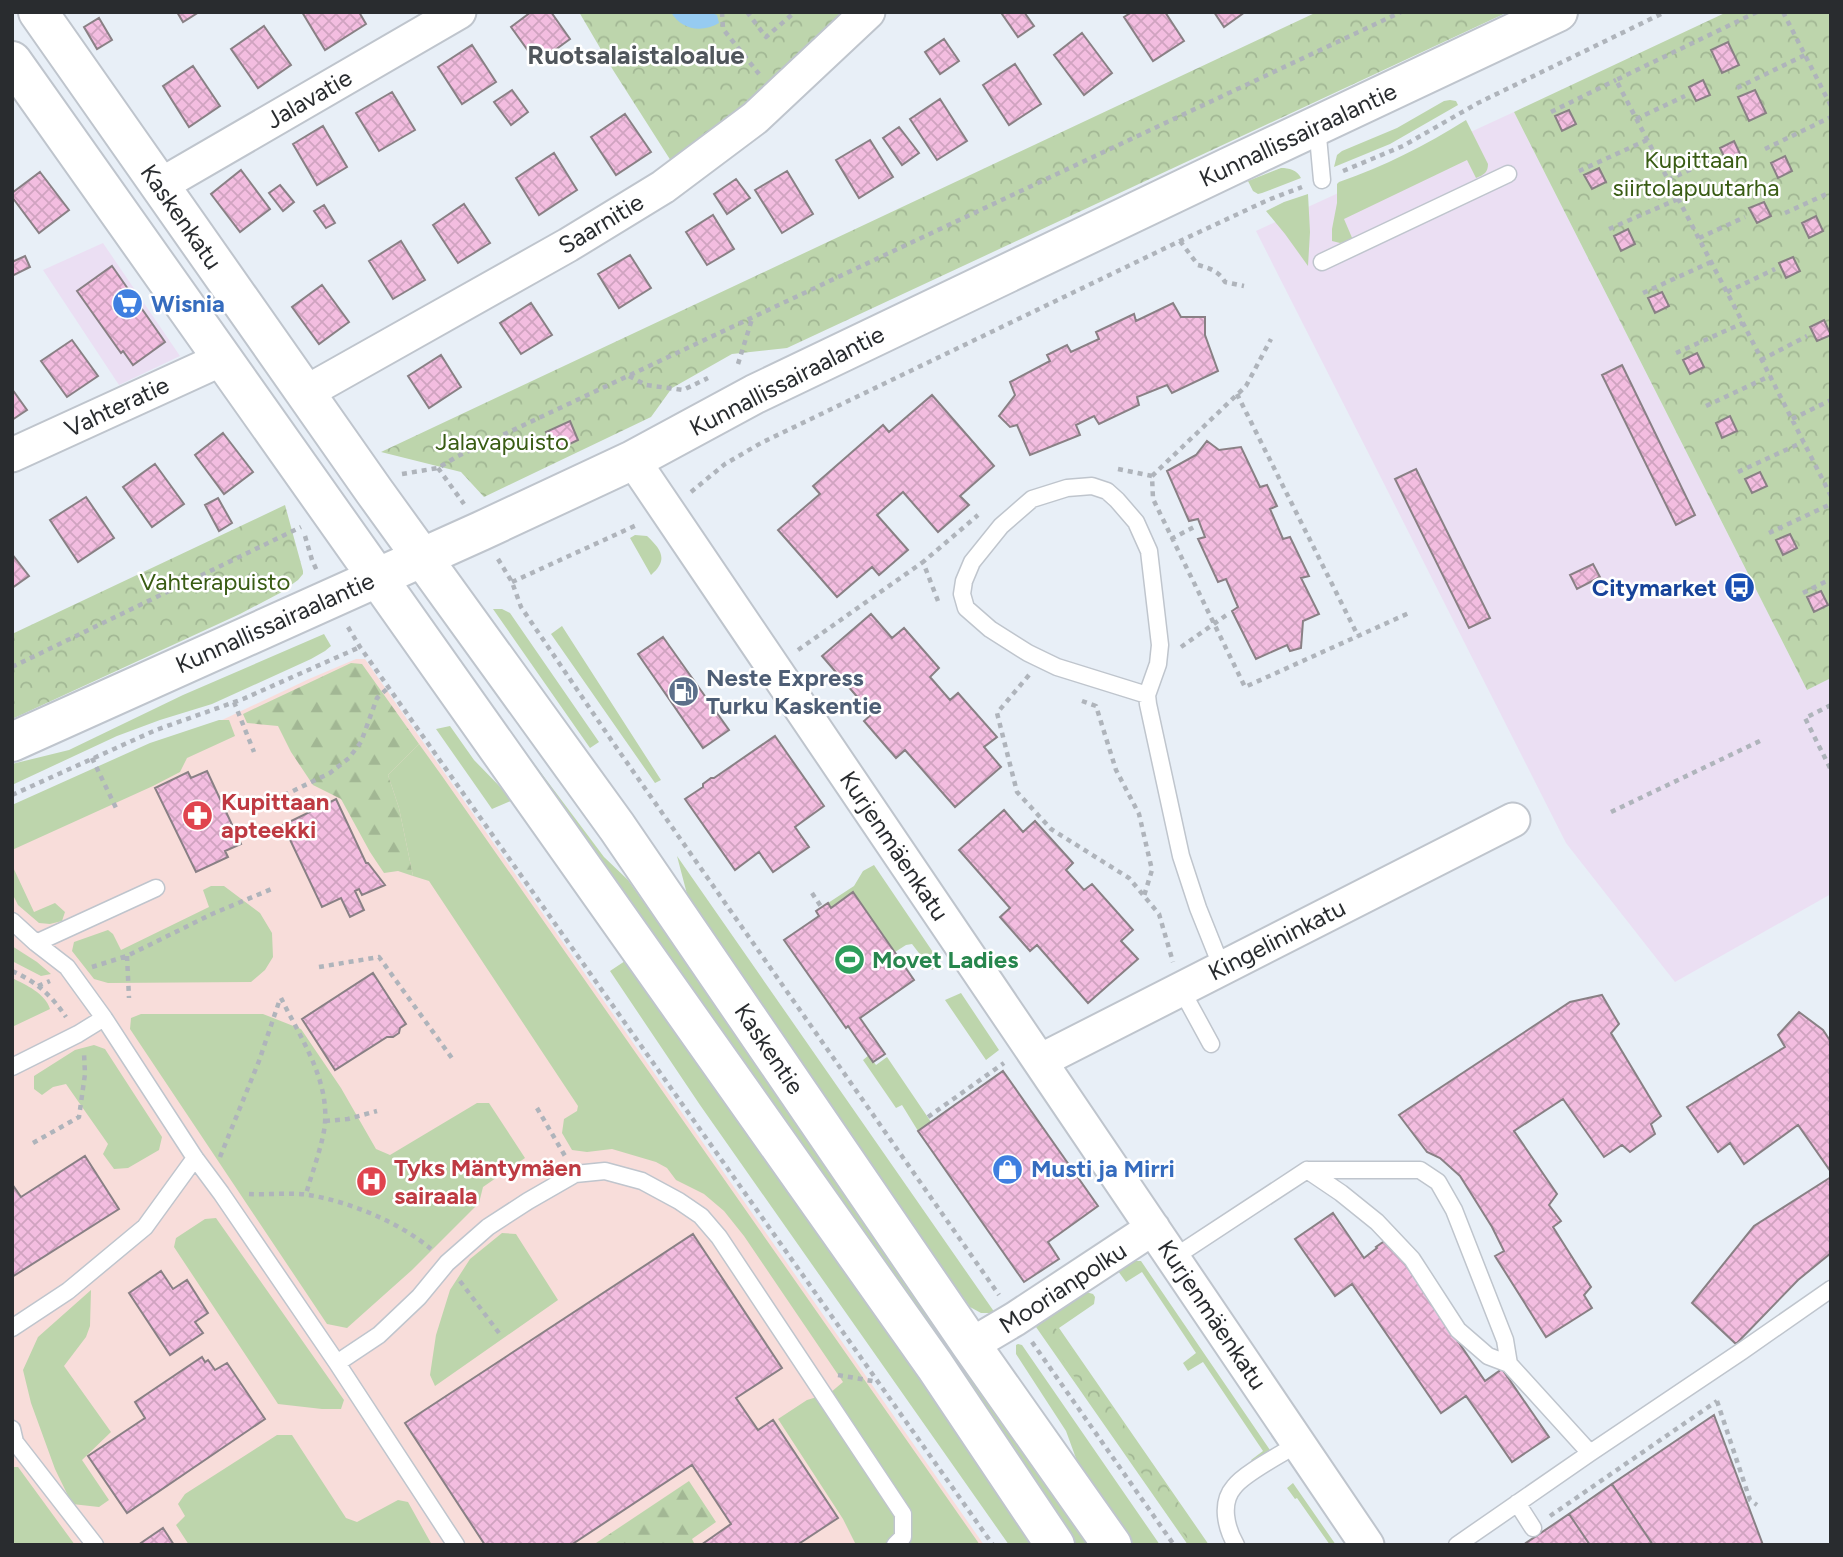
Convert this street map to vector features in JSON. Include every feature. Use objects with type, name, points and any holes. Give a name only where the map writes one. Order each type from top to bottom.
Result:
[{"type":"main road","name":"Kaskenkatu","points":[[38,12],[422,558]]},
{"type":"main road","name":"Kunnallissairaalantie","points":[[12,741],[422,558],[633,460],[755,394],[1558,12]]},
{"type":"main road","name":"Kaskenkatu","points":[[12,61],[376,577]]},
{"type":"main road","name":"Kaskentie","points":[[422,558],[617,827],[1111,1545]]},
{"type":"main road","name":"Kaskentie","points":[[376,577],[935,1366],[1055,1545]]},
{"type":"street","name":"Jalavatie","points":[[159,186],[459,12]]},
{"type":"street","name":"Saarnitie","points":[[305,393],[568,245],[663,187],[755,118],[868,12]]},
{"type":"street","name":"Vahteratie","points":[[12,455],[222,359]]},
{"type":"street","name":"Kurjenmäenkatu","points":[[633,460],[1026,1060],[1153,1228],[1367,1545]]},
{"type":"street","name":"Kingelininkatu","points":[[1026,1060],[1181,989],[1513,820]]},
{"type":"street","name":"Moorianpolku","points":[[971,1345],[1153,1228]]},
{"type":"lane","points":[[1317,126],[1322,180]]},
{"type":"lane","points":[[1322,262],[1508,174]]},
{"type":"lane","points":[[1147,695],[1057,667],[1028,653],[990,629],[966,608],[962,594],[972,562],[1001,526],[1032,499],[1067,488],[1093,486],[1107,491],[1136,522],[1149,551],[1160,645],[1158,664],[1147,695],[1181,856],[1222,968]]},
{"type":"lane","points":[[36,943],[156,888]]},
{"type":"lane","points":[[12,921],[67,967],[104,1017],[195,1158],[337,1363],[456,1545]]},
{"type":"lane","points":[[1181,989],[1211,1044]]},
{"type":"lane","points":[[12,1067],[78,1034],[104,1017]]},
{"type":"lane","points":[[12,1328],[68,1291],[145,1227],[195,1158]]},
{"type":"lane","points":[[1307,1170],[1342,1193],[1377,1222],[1412,1259],[1458,1330],[1488,1356],[1509,1364],[1590,1453]]},
{"type":"lane","points":[[1173,1258],[1307,1170],[1420,1170],[1438,1182],[1454,1210],[1505,1340],[1509,1364]]},
{"type":"lane","points":[[337,1363],[379,1335],[419,1297],[447,1263],[488,1227],[528,1200],[575,1174],[605,1171],[642,1181],[701,1216],[719,1237],[903,1514],[903,1537],[895,1545]]},
{"type":"lane","points":[[1457,1545],[1831,1289]]},
{"type":"lane","points":[[12,1429],[15,1442],[95,1545]]},
{"type":"lane","points":[[1236,1545],[1226,1518],[1231,1490],[1242,1479],[1299,1443]]},
{"type":"lane","points":[[1517,1503],[1533,1528]]},
{"type":"path","points":[[722,12],[723,29],[778,96]]},
{"type":"path","points":[[747,12],[766,37],[795,12]]},
{"type":"path","points":[[397,475],[438,468],[458,456],[1401,12]]},
{"type":"path","points":[[691,492],[725,464],[761,443],[1268,200],[1403,146],[1478,103],[1665,12]]},
{"type":"path","points":[[1551,112],[1756,12]]},
{"type":"path","points":[[1783,12],[1831,106]]},
{"type":"path","points":[[1737,88],[1805,55]]},
{"type":"path","points":[[1616,80],[1803,442],[1828,484],[1831,496]]},
{"type":"path","points":[[1636,119],[1685,96]]},
{"type":"path","points":[[1765,149],[1831,117]]},
{"type":"path","points":[[1579,172],[1647,140]]},
{"type":"path","points":[[1668,180],[1713,159]]},
{"type":"path","points":[[1785,213],[1831,192]]},
{"type":"path","points":[[1609,229],[1678,199]]},
{"type":"path","points":[[1699,238],[1745,217]]},
{"type":"path","points":[[1180,241],[1198,265],[1211,268],[1225,282],[1244,286]]},
{"type":"path","points":[[1643,293],[1712,262]]},
{"type":"path","points":[[1727,292],[1775,269]]},
{"type":"path","points":[[729,368],[739,363],[752,318]]},
{"type":"path","points":[[1676,354],[1743,323]]},
{"type":"path","points":[[1761,360],[1807,337]]},
{"type":"path","points":[[1152,476],[1246,386],[1270,339]]},
{"type":"path","points":[[629,376],[646,385],[683,390],[710,377]]},
{"type":"path","points":[[1706,406],[1770,376]]},
{"type":"path","points":[[1237,394],[1358,636]]},
{"type":"path","points":[[1792,419],[1831,400]]},
{"type":"path","points":[[1738,472],[1803,442]]},
{"type":"path","points":[[1769,533],[1831,504]]},
{"type":"path","points":[[645,521],[512,582],[521,607],[1014,1319],[1028,1335],[1174,1545]]},
{"type":"path","points":[[12,667],[303,526]]},
{"type":"path","points":[[1149,551],[1196,526]]},
{"type":"path","points":[[791,654],[923,562]]},
{"type":"path","points":[[1803,593],[1831,579]]},
{"type":"path","points":[[1158,664],[1228,614]]},
{"type":"path","points":[[12,795],[156,730],[234,702],[360,647],[993,1545]]},
{"type":"path","points":[[1041,659],[997,713],[1017,792],[1051,829],[1129,878],[1159,914],[1181,989]]},
{"type":"path","points":[[1025,680],[1037,684]]},
{"type":"path","points":[[266,804],[330,773],[349,758],[361,743],[377,698],[389,687]]},
{"type":"path","points":[[1073,698],[1096,706],[1116,770],[1139,814],[1152,870],[1144,896]]},
{"type":"path","points":[[234,702],[254,752]]},
{"type":"path","points":[[1831,705],[1805,718],[1831,769]]},
{"type":"path","points":[[1611,812],[1764,739]]},
{"type":"path","points":[[92,758],[116,808]]},
{"type":"path","points":[[38,986],[127,956],[212,914],[274,888]]},
{"type":"path","points":[[812,893],[822,908]]},
{"type":"path","points":[[127,956],[129,998]]},
{"type":"path","points":[[319,967],[379,957],[454,1061]]},
{"type":"path","points":[[306,1194],[324,1131],[324,1097],[320,1078],[281,998],[216,1186],[306,1194],[346,1204],[418,1238],[447,1263],[499,1333]]},
{"type":"path","points":[[928,1117],[959,1095],[1026,1060]]},
{"type":"path","points":[[954,1088],[959,1095]]},
{"type":"path","points":[[537,1108],[575,1174]]},
{"type":"path","points":[[325,1121],[348,1119],[377,1111]]},
{"type":"path","points":[[1709,1373],[1750,1500],[1757,1505]]},
{"type":"path","points":[[812,1379],[827,1374],[878,1382]]},
{"type":"path","points":[[1533,1528],[1717,1401]]},
{"type":"shaded area","points":[[1514,112],[1807,690],[1831,678],[1831,894],[1675,982],[1566,843],[1256,231]]},
{"type":"shaded area","points":[[103,243],[180,356],[119,385],[43,270]]},
{"type":"shaded area","name":"Tyks Mäntymäen sairaala","points":[[356,659],[365,659],[984,1545],[12,1545],[12,819]]},
{"type":"green space","points":[[579,12],[847,12],[750,102],[671,161]]},
{"type":"green space","name":"Jalavapuisto","points":[[1317,12],[1508,12],[787,348],[732,354],[672,388],[651,417],[484,497],[461,472],[381,452]]},
{"type":"green space","name":"Kupittaan siirtolapuutarha","points":[[1727,12],[1831,12],[1831,678],[1807,690],[1514,112]]},
{"type":"green space","points":[[1450,100],[1456,101],[1458,105],[1390,144],[1334,167],[1337,155],[1342,151],[1397,128]]},
{"type":"green space","points":[[1466,120],[1488,164],[1485,173],[1476,178],[1467,160],[1344,219],[1353,240],[1340,243],[1332,241],[1339,182],[1404,155]]},
{"type":"green space","points":[[1281,168],[1292,170],[1301,178],[1262,193],[1253,191],[1248,181]]},
{"type":"green space","points":[[1308,194],[1310,232],[1308,266],[1266,211]]},
{"type":"green space","name":"Vahterapuisto","points":[[285,505],[303,571],[298,580],[280,593],[240,614],[12,719],[12,634]]},
{"type":"green space","points":[[635,535],[647,536],[661,555],[657,570],[651,575],[630,538]]},
{"type":"green space","points":[[493,609],[510,613],[599,742],[590,748]]},
{"type":"green space","points":[[562,626],[661,780],[655,783],[551,634]]},
{"type":"green space","points":[[324,634],[331,646],[311,659],[212,704],[117,736],[12,785],[12,764],[69,750],[183,695]]},
{"type":"green space","points":[[351,663],[362,664],[419,744],[388,775],[399,808],[413,876],[398,871],[384,873],[341,799],[313,785],[278,726],[247,723],[243,714]]},
{"type":"green space","points":[[219,720],[229,720],[235,736],[187,758],[180,772],[12,850],[12,805],[150,743]]},
{"type":"green space","points":[[450,726],[474,760],[513,800],[492,809],[436,729]]},
{"type":"green space","points":[[512,734],[604,857],[628,880],[1094,1545],[1075,1545],[509,736]]},
{"type":"green space","points":[[419,744],[980,1545],[856,1545],[843,1519],[778,1419],[807,1400],[830,1393],[843,1382],[744,1236],[724,1211],[704,1194],[676,1180],[667,1168],[656,1162],[612,1149],[587,1152],[572,1150],[562,1133],[564,1119],[577,1111],[578,1106],[429,881],[413,876],[399,808],[388,775]]},
{"type":"green space","points":[[677,856],[995,1313],[981,1313],[970,1307],[747,993],[708,934],[687,894]]},
{"type":"green space","points":[[12,865],[34,912],[55,903],[65,912],[62,921],[39,923],[18,905],[12,893]]},
{"type":"green space","points":[[874,865],[941,964],[932,970],[912,944],[895,952],[853,892],[831,908],[828,903],[854,886],[863,871]]},
{"type":"green space","points":[[211,886],[224,886],[260,913],[272,933],[273,957],[265,970],[251,982],[108,983],[94,979],[72,951],[74,942],[108,930],[121,950],[209,907],[203,890]]},
{"type":"green space","points":[[12,946],[51,974],[41,976],[12,961]]},
{"type":"green space","points":[[625,961],[1038,1545],[1009,1545],[700,1105],[610,971]]},
{"type":"green space","points":[[12,978],[39,994],[50,1009],[12,1027]]},
{"type":"green space","points":[[961,993],[999,1050],[986,1060],[945,1000]]},
{"type":"green space","points":[[141,1014],[263,1014],[301,1029],[341,1088],[376,1149],[390,1155],[477,1103],[489,1103],[525,1158],[483,1187],[479,1203],[412,1270],[347,1328],[327,1324],[130,1029],[131,1018]]},
{"type":"green space","points":[[94,1045],[105,1049],[162,1137],[159,1150],[128,1168],[114,1169],[103,1154],[108,1144],[66,1084],[53,1087],[42,1095],[34,1089],[34,1076],[75,1050]]},
{"type":"green space","points":[[869,1055],[876,1065],[887,1057],[931,1122],[918,1131],[902,1105],[896,1108],[863,1060]]},
{"type":"green space","points":[[216,1218],[344,1400],[341,1409],[278,1404],[174,1247],[176,1238],[205,1219]]},
{"type":"green space","points":[[502,1233],[516,1234],[558,1300],[435,1386],[430,1375],[436,1335],[450,1290],[470,1259]]},
{"type":"green space","points":[[1131,1261],[1141,1261],[1272,1453],[1255,1464],[1251,1460],[1263,1451],[1203,1362],[1188,1371],[1183,1363],[1196,1353],[1142,1272],[1126,1282],[1118,1271]]},
{"type":"green space","points":[[91,1290],[90,1326],[86,1337],[64,1366],[111,1432],[82,1460],[109,1500],[99,1507],[72,1504],[55,1469],[31,1403],[23,1370],[38,1337]]},
{"type":"green space","points":[[1086,1292],[1095,1297],[1094,1304],[1059,1328],[1209,1545],[1188,1545],[1036,1327]]},
{"type":"green space","points":[[1054,1326],[1208,1545],[1192,1545],[1188,1540],[1044,1333]]},
{"type":"green space","points":[[1018,1344],[1022,1345],[1160,1545],[1132,1545],[1081,1472],[1066,1431],[1016,1354]]},
{"type":"green space","points":[[277,1435],[292,1435],[346,1518],[357,1522],[398,1500],[408,1502],[432,1545],[189,1545],[176,1525],[185,1516],[178,1504],[185,1494]]},
{"type":"green space","points":[[12,1467],[18,1467],[75,1545],[12,1545]]},
{"type":"green space","points":[[689,1481],[716,1522],[692,1539],[695,1545],[593,1545]]},
{"type":"green space","points":[[1293,1483],[1336,1545],[1330,1545],[1287,1488]]},
{"type":"water","points":[[671,12],[709,12],[717,15],[719,23],[706,28],[692,28],[680,23]]},
{"type":"building","points":[[177,12],[199,12],[183,22]]},
{"type":"building","points":[[302,12],[359,12],[366,24],[325,50]]},
{"type":"building","points":[[531,12],[551,12],[570,39],[537,63],[511,27]]},
{"type":"building","points":[[1024,12],[1034,26],[1018,37],[1002,14]]},
{"type":"building","points":[[1132,12],[1165,12],[1184,41],[1153,61],[1124,17]]},
{"type":"building","points":[[1214,12],[1245,12],[1224,27]]},
{"type":"building","points":[[99,18],[112,40],[97,49],[84,27]]},
{"type":"building","points":[[264,26],[291,65],[258,88],[231,49]]},
{"type":"building","points":[[1082,33],[1112,73],[1084,95],[1054,55]]},
{"type":"building","points":[[944,39],[959,61],[940,74],[925,52]]},
{"type":"building","points":[[1728,42],[1739,65],[1722,73],[1711,50]]},
{"type":"building","points":[[472,45],[496,82],[462,104],[438,67]]},
{"type":"building","points":[[1015,64],[1041,104],[1009,125],[983,85]]},
{"type":"building","points":[[193,66],[220,106],[189,127],[163,86]]},
{"type":"building","points":[[1703,80],[1710,95],[1696,101],[1689,87]]},
{"type":"building","points":[[512,90],[528,112],[511,125],[494,102]]},
{"type":"building","points":[[1755,90],[1766,113],[1749,121],[1738,97]]},
{"type":"building","points":[[392,92],[415,130],[379,151],[356,113]]},
{"type":"building","points":[[940,99],[967,141],[937,160],[910,119]]},
{"type":"building","points":[[1569,110],[1576,124],[1562,131],[1555,116]]},
{"type":"building","points":[[625,114],[651,152],[616,175],[591,137]]},
{"type":"building","points":[[323,126],[347,167],[317,185],[293,144]]},
{"type":"building","points":[[899,127],[919,153],[902,165],[883,138]]},
{"type":"building","points":[[870,140],[893,177],[859,198],[836,160]]},
{"type":"building","points":[[1734,141],[1741,156],[1727,163],[1720,148]]},
{"type":"building","points":[[554,153],[577,190],[539,215],[516,178]]},
{"type":"building","points":[[1785,156],[1792,171],[1778,178],[1771,163]]},
{"type":"building","points":[[1599,168],[1606,182],[1592,189],[1584,175]]},
{"type":"building","points":[[241,170],[270,209],[240,232],[211,194]]},
{"type":"building","points":[[787,171],[813,214],[782,233],[755,190]]},
{"type":"building","points":[[40,172],[69,210],[39,233],[12,197],[12,193]]},
{"type":"building","points":[[736,179],[750,198],[727,214],[714,194]]},
{"type":"building","points":[[280,185],[294,202],[283,211],[269,193]]},
{"type":"building","points":[[1764,202],[1771,216],[1757,223],[1749,208]]},
{"type":"building","points":[[464,204],[490,243],[458,263],[433,225]]},
{"type":"building","points":[[324,205],[335,223],[326,228],[314,211]]},
{"type":"building","points":[[713,215],[734,249],[707,265],[686,232]]},
{"type":"building","points":[[1816,216],[1823,231],[1809,238],[1802,223]]},
{"type":"building","points":[[1628,229],[1635,244],[1621,251],[1614,236]]},
{"type":"building","points":[[401,241],[425,280],[393,299],[369,261]]},
{"type":"building","points":[[630,255],[651,288],[619,308],[598,274]]},
{"type":"building","points":[[25,256],[30,267],[12,276],[12,262]]},
{"type":"building","points":[[1793,257],[1800,271],[1786,278],[1779,263]]},
{"type":"building","points":[[112,266],[165,342],[133,365],[123,351],[121,353],[77,291]]},
{"type":"building","points":[[322,285],[349,322],[319,344],[292,307]]},
{"type":"building","points":[[1662,292],[1669,306],[1655,313],[1648,298]]},
{"type":"building","points":[[531,303],[552,335],[521,354],[500,323]]},
{"type":"building","points":[[1173,303],[1181,317],[1205,317],[1205,335],[1218,371],[1172,393],[1167,385],[1137,397],[1139,405],[1099,424],[1094,416],[1076,425],[1080,435],[1030,455],[1017,425],[1010,427],[999,416],[1015,395],[1010,382],[1050,361],[1047,355],[1067,345],[1071,352],[1099,339],[1096,332],[1134,314],[1136,321]]},
{"type":"building","points":[[1824,320],[1831,335],[1817,341],[1810,327]]},
{"type":"building","points":[[72,340],[98,376],[67,397],[41,361]]},
{"type":"building","points":[[1697,353],[1704,367],[1690,374],[1683,360]]},
{"type":"building","points":[[441,355],[461,387],[429,408],[408,376]]},
{"type":"building","points":[[1622,365],[1695,515],[1676,525],[1602,375]]},
{"type":"building","points":[[12,389],[27,410],[12,420]]},
{"type":"building","points":[[932,395],[994,466],[960,496],[969,505],[938,532],[903,492],[877,515],[908,550],[879,575],[872,567],[837,597],[778,530],[820,494],[813,486],[883,425],[889,432]]},
{"type":"building","points":[[1730,416],[1737,431],[1722,438],[1716,423]]},
{"type":"building","points":[[570,421],[578,440],[555,451],[546,432]]},
{"type":"building","points":[[223,433],[253,472],[224,494],[195,455]]},
{"type":"building","points":[[1207,441],[1219,450],[1241,447],[1260,487],[1267,485],[1277,506],[1270,509],[1283,539],[1290,537],[1309,576],[1301,578],[1319,614],[1303,621],[1301,648],[1290,651],[1287,645],[1256,659],[1232,611],[1238,607],[1226,579],[1218,582],[1198,539],[1205,537],[1198,519],[1189,521],[1167,471],[1196,455]]},
{"type":"building","points":[[155,464],[184,504],[152,527],[123,487]]},
{"type":"building","points":[[1416,469],[1490,618],[1469,628],[1395,479]]},
{"type":"building","points":[[1760,472],[1767,486],[1752,493],[1745,479]]},
{"type":"building","points":[[86,497],[114,538],[78,562],[50,520]]},
{"type":"building","points":[[218,498],[232,523],[219,531],[205,505]]},
{"type":"building","points":[[1790,534],[1797,548],[1783,555],[1776,540]]},
{"type":"building","points":[[12,554],[29,576],[12,588]]},
{"type":"building","points":[[1593,564],[1600,577],[1577,589],[1570,575]]},
{"type":"building","points":[[1821,591],[1828,605],[1814,612],[1807,597]]},
{"type":"building","points":[[871,614],[892,638],[904,628],[939,668],[930,677],[950,700],[958,693],[997,737],[984,747],[1001,767],[955,807],[905,750],[896,758],[864,721],[872,714],[822,656]]},
{"type":"building","points":[[663,637],[729,730],[703,748],[638,654]]},
{"type":"building","points":[[775,736],[824,806],[795,827],[809,847],[773,872],[759,852],[735,870],[685,799],[711,778]]},
{"type":"building","name":"Kupittaan apteekki","points":[[207,771],[241,844],[225,851],[228,857],[196,872],[155,788],[188,772],[191,778]]},
{"type":"building","points":[[336,799],[366,863],[385,885],[362,895],[359,889],[355,891],[364,910],[350,917],[341,898],[322,907],[283,825]]},
{"type":"building","points":[[1004,810],[1023,832],[1035,821],[1073,863],[1066,870],[1084,890],[1092,884],[1133,930],[1121,941],[1138,959],[1088,1003],[1037,945],[1030,951],[1000,917],[1010,908],[959,850]]},
{"type":"building","points":[[853,892],[914,980],[860,1018],[885,1054],[873,1062],[784,940],[819,916],[816,911],[828,903],[831,908]]},
{"type":"building","points":[[373,973],[406,1024],[393,1037],[387,1037],[335,1070],[302,1019]]},
{"type":"building","points":[[1602,995],[1619,1024],[1611,1033],[1661,1116],[1651,1124],[1655,1134],[1630,1152],[1622,1145],[1604,1157],[1563,1099],[1514,1131],[1557,1194],[1549,1205],[1561,1221],[1553,1227],[1591,1287],[1584,1295],[1592,1308],[1546,1337],[1495,1256],[1504,1251],[1460,1176],[1440,1158],[1427,1152],[1399,1115],[1570,1002]]},
{"type":"building","points":[[1799,1012],[1823,1030],[1831,1042],[1831,1172],[1798,1125],[1744,1164],[1730,1143],[1718,1152],[1687,1107],[1785,1047],[1778,1035]]},
{"type":"building","points":[[1003,1071],[1098,1206],[1048,1242],[1059,1259],[1024,1282],[918,1131]]},
{"type":"building","points":[[85,1156],[119,1209],[12,1277],[12,1184],[21,1197]]},
{"type":"building","points":[[1831,1177],[1831,1253],[1798,1280],[1736,1344],[1692,1303],[1754,1226]]},
{"type":"building","points":[[1333,1213],[1364,1258],[1389,1240],[1485,1381],[1502,1369],[1549,1437],[1512,1462],[1466,1396],[1441,1413],[1352,1284],[1335,1296],[1295,1239]]},
{"type":"building","points":[[693,1234],[782,1368],[736,1398],[758,1430],[773,1420],[838,1518],[797,1545],[701,1545],[731,1524],[692,1465],[571,1545],[485,1545],[405,1423]]},
{"type":"building","points":[[161,1271],[173,1289],[187,1280],[208,1313],[195,1322],[203,1333],[170,1355],[129,1293]]},
{"type":"building","points":[[202,1357],[205,1362],[208,1360],[215,1370],[227,1363],[265,1419],[127,1513],[88,1456],[145,1418],[135,1402]]},
{"type":"building","points":[[1714,1415],[1763,1545],[1653,1545],[1612,1484]]},
{"type":"building","points":[[1612,1484],[1653,1545],[1590,1545],[1569,1514]]},
{"type":"building","points":[[1569,1514],[1590,1545],[1523,1545]]},
{"type":"building","points":[[163,1528],[174,1545],[138,1545]]},
{"type":"place","name":"Wisnia","points":[[128,304]]},
{"type":"place","name":"Citymarket","points":[[1740,588]]},
{"type":"place","name":"Neste Express Turku Kaskentie","points":[[683,692]]},
{"type":"place","name":"Kupittaan apteekki","points":[[198,816]]},
{"type":"place","name":"Movet Ladies","points":[[849,960]]},
{"type":"place","name":"Musti ja Mirri","points":[[1008,1169]]},
{"type":"place","name":"Tyks Mäntymäen sairaala","points":[[371,1182]]},
{"type":"district","name":"Ruotsalaistaloalue","points":[[636,55]]}]
